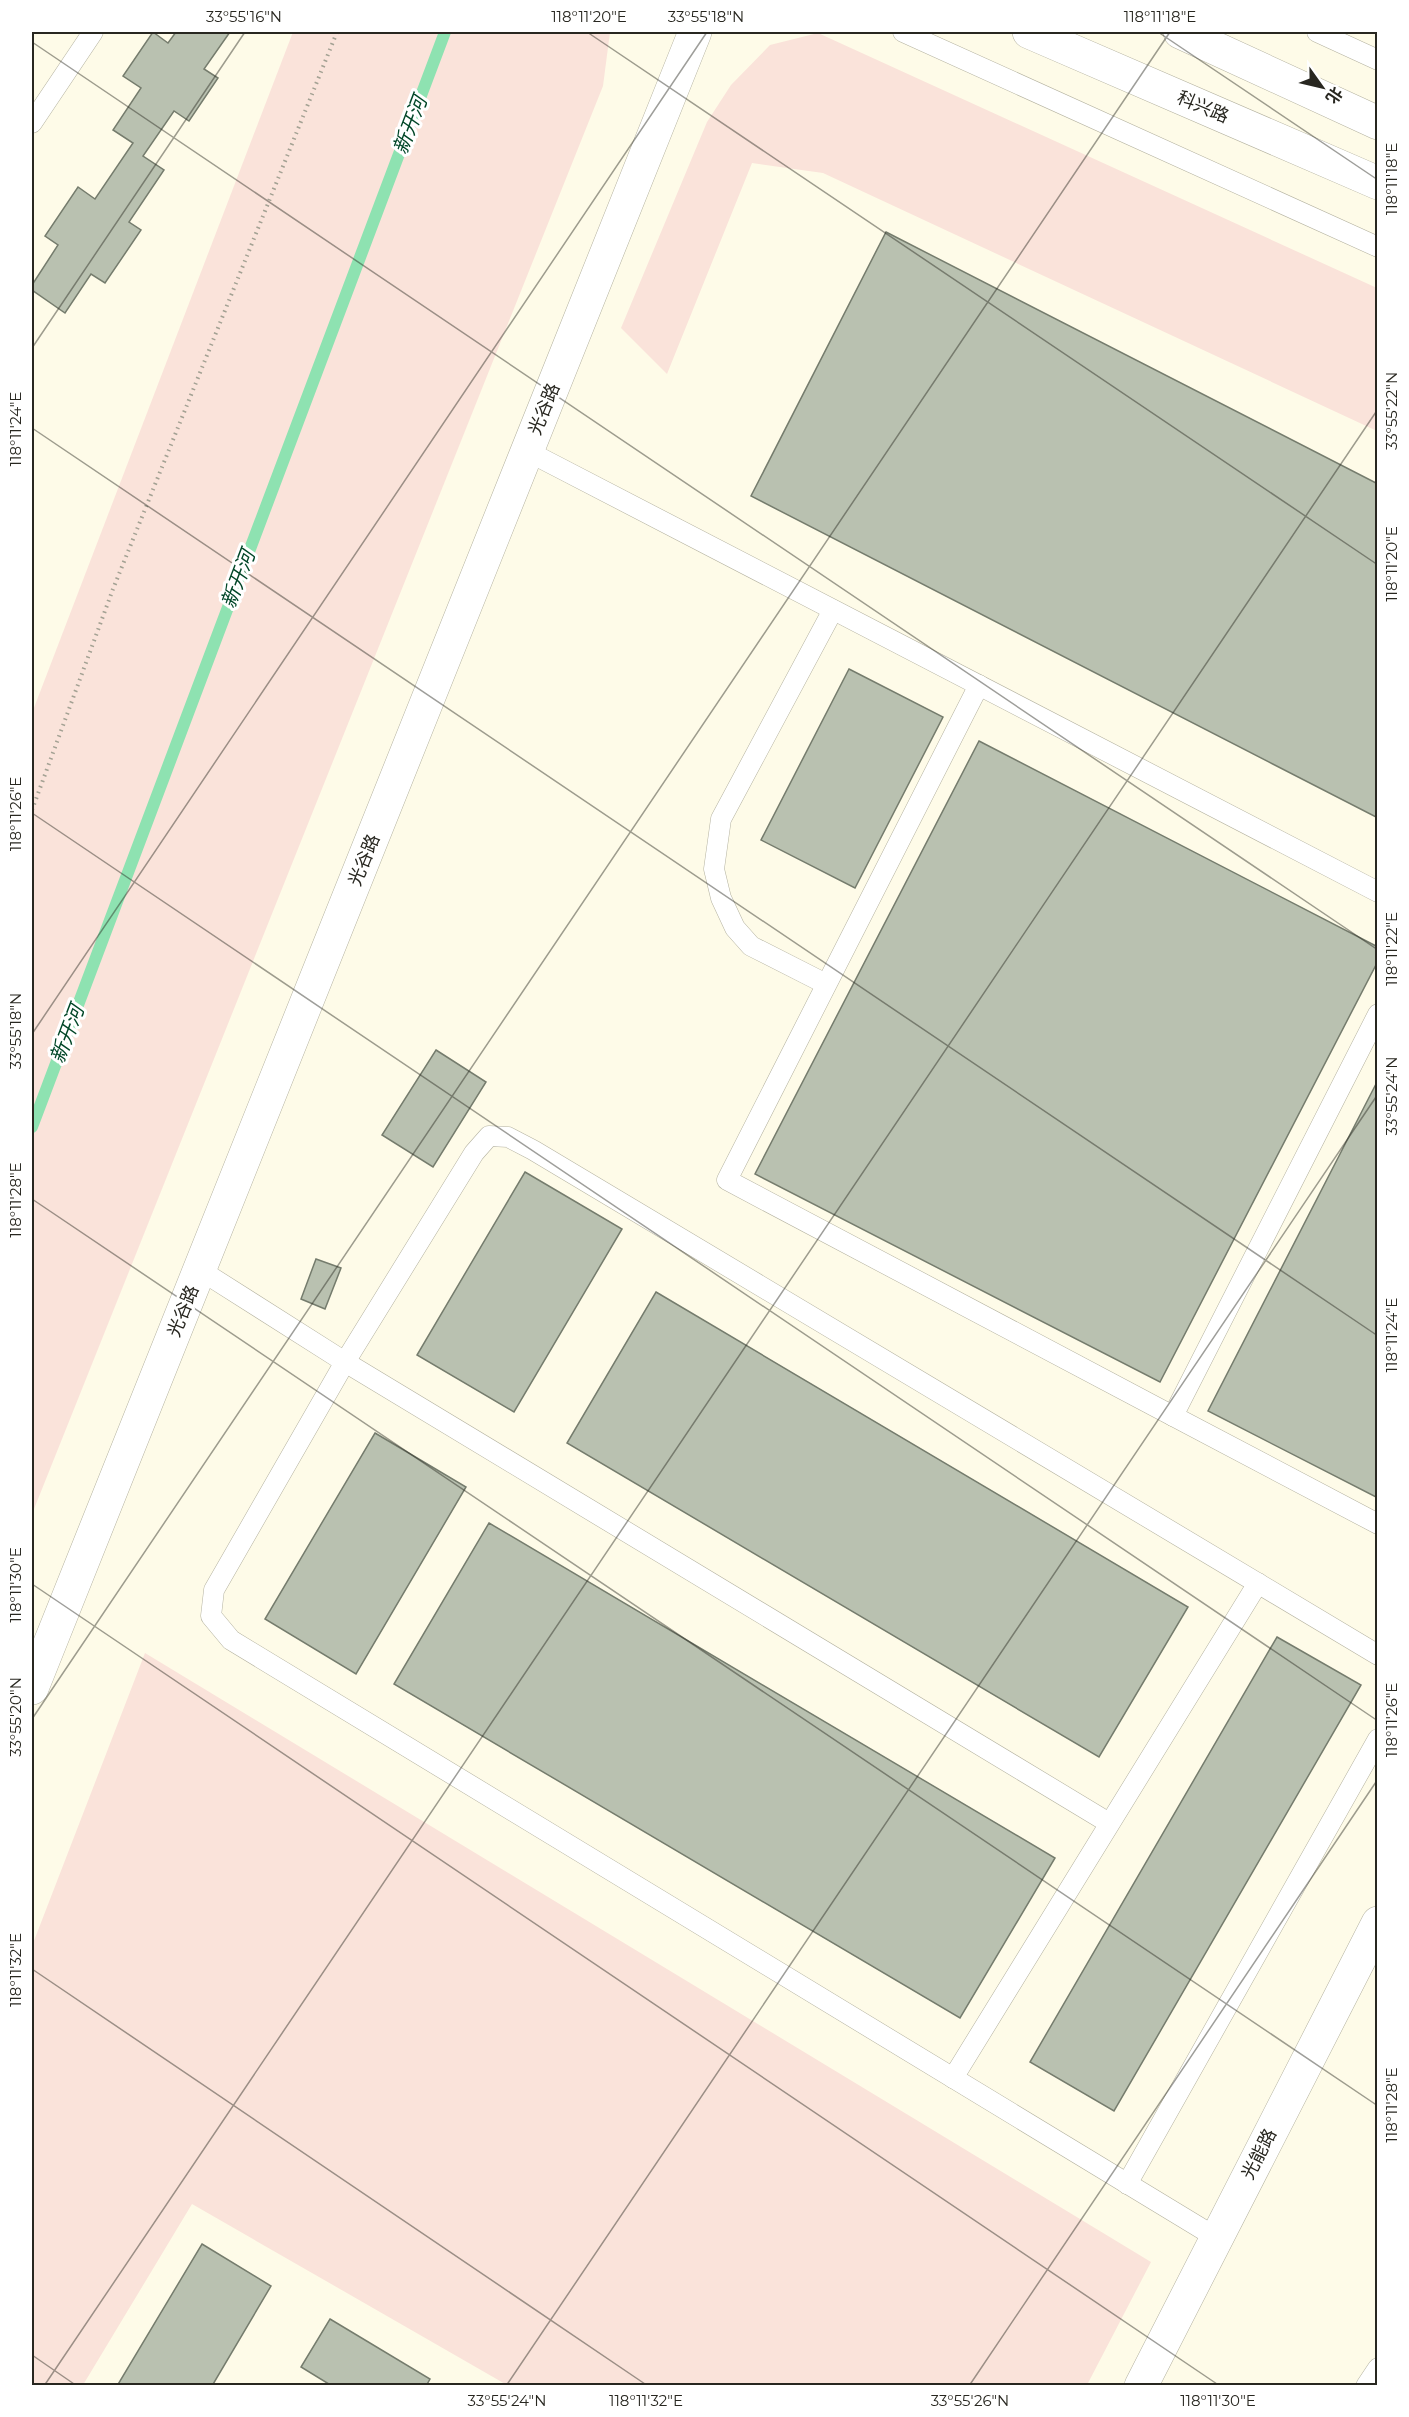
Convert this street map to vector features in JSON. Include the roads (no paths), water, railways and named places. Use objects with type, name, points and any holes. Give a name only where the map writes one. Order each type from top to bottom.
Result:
[{"type":"street","name":"光谷路","points":[[32,1688],[695,32]]},
{"type":"street","name":"科兴路","points":[[1029,32],[1377,183]]},
{"type":"street","points":[[1180,32],[1377,123]]},
{"type":"street","name":"光能路","points":[[1141,2385],[1377,1923]]},
{"type":"lane","points":[[32,123],[93,32]]},
{"type":"lane","points":[[903,32],[1377,247]]},
{"type":"lane","points":[[1317,32],[1377,60]]},
{"type":"lane","points":[[527,451],[1377,892]]},
{"type":"lane","points":[[826,984],[751,946],[735,928],[721,898],[714,869],[721,819],[833,610]]},
{"type":"lane","points":[[979,685],[727,1180],[1377,1524]]},
{"type":"lane","points":[[1173,1416],[1377,1014]]},
{"type":"lane","points":[[1216,2238],[231,1640],[211,1616],[214,1590],[345,1362],[474,1153],[489,1136],[508,1137],[1377,1655]]},
{"type":"lane","points":[[200,1270],[345,1362],[1109,1823]]},
{"type":"lane","points":[[952,2078],[1258,1583]]},
{"type":"lane","points":[[1127,2184],[1377,1740]]},
{"type":"lane","points":[[1366,2385],[1377,2368]]},
{"type":"waterway","name":"新开河","points":[[32,1127],[445,32]]}]
